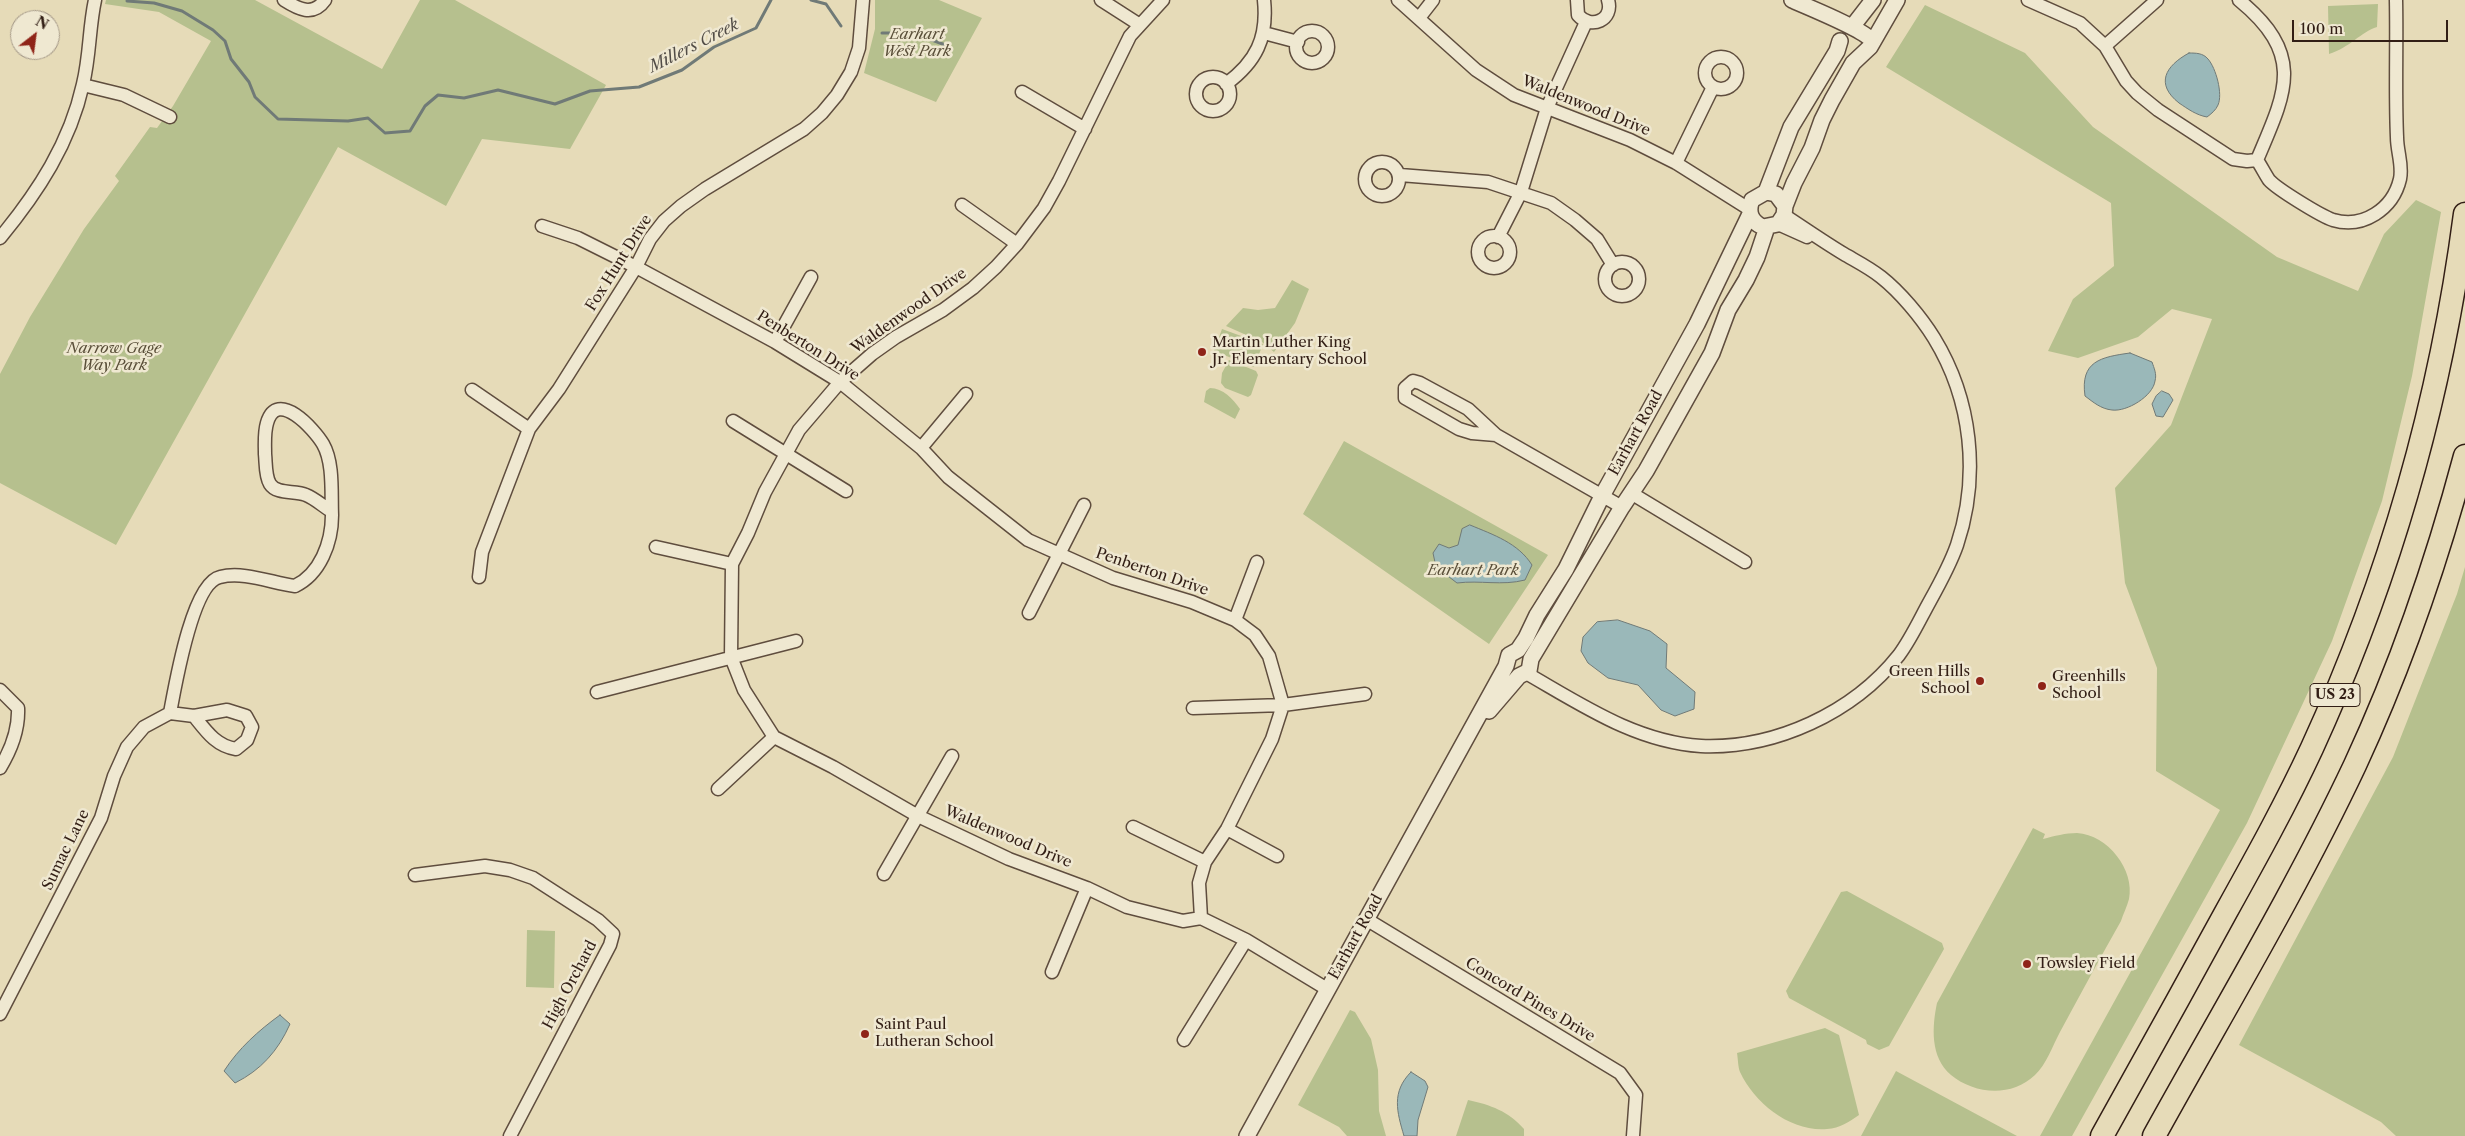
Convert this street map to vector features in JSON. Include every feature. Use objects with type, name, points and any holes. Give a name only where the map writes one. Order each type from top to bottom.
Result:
[{"type":"highway","name":"US 23","points":[[2102,1136],[2283,808],[2352,656],[2386,562],[2429,413],[2443,353],[2465,214]]},
{"type":"highway","name":"US 23","points":[[2154,1136],[2320,836],[2355,764],[2391,678],[2425,588],[2450,513],[2465,456]]},
{"type":"street","points":[[0,238],[38,189],[60,149],[83,84],[95,0]]},
{"type":"street","points":[[284,0],[297,8],[309,11],[318,8],[325,0]]},
{"type":"street","name":"Fox Hunt Drive","points":[[479,577],[482,552],[530,429],[559,389],[636,267],[650,239],[664,221],[681,206],[705,189],[804,129],[822,113],[837,95],[851,72],[860,48],[863,0]]},
{"type":"street","points":[[1100,0],[1140,25]]},
{"type":"street","name":"Waldenwood Drive","points":[[1163,0],[1130,36],[1044,208],[1017,244],[996,268],[973,288],[943,310],[888,342],[840,382],[799,430],[765,492],[748,534],[732,564],[731,657],[744,690],[774,737],[834,767],[918,816],[1009,859],[1087,888],[1127,907],[1183,921],[1202,918]]},
{"type":"street","points":[[1226,84],[1243,72],[1256,53],[1264,33],[1264,0]]},
{"type":"street","name":"Waldenwood Drive","points":[[1398,0],[1476,70],[1514,95],[1630,140],[1698,176],[1755,203]]},
{"type":"street","points":[[1419,18],[1433,0]]},
{"type":"street","points":[[1577,0],[1578,15],[1586,22],[1602,20],[1609,10],[1608,0]]},
{"type":"street","points":[[1783,0],[1844,32],[1867,35],[1867,47]]},
{"type":"street","points":[[1792,0],[1844,32]]},
{"type":"street","name":"Earhart Road","points":[[1247,1136],[1467,738],[1506,666],[1509,655],[1518,650],[1537,614],[1566,569],[1602,496],[1696,324],[1791,127],[1838,51],[1844,32],[1873,0]]},
{"type":"street","name":"Earhart Road","points":[[1467,738],[1527,668],[1646,471],[1712,354],[1728,310],[1778,218],[1812,148],[1828,107],[1853,63],[1867,47],[1897,0]]},
{"type":"street","points":[[2028,0],[2080,23],[2105,46],[2126,81],[2158,110],[2233,159],[2247,162],[2258,160]]},
{"type":"street","points":[[2105,46],[2157,0]]},
{"type":"street","points":[[2239,0],[2251,10],[2274,38],[2281,53],[2285,71],[2285,86],[2281,102],[2258,160]]},
{"type":"street","points":[[2258,160],[2270,181],[2326,218],[2350,222],[2365,219],[2379,213],[2389,203],[2400,178],[2401,163],[2396,137],[2398,98],[2396,0]]},
{"type":"street","points":[[1498,237],[1521,192],[1546,108],[1586,22]]},
{"type":"street","points":[[1264,33],[1298,42]]},
{"type":"street","points":[[83,84],[124,95],[170,117]]},
{"type":"street","points":[[1676,163],[1713,87]]},
{"type":"street","points":[[1022,92],[1085,129]]},
{"type":"street","points":[[1400,175],[1488,182],[1521,192],[1550,204],[1575,220],[1597,239],[1613,265]]},
{"type":"street","points":[[1506,666],[1510,672],[1527,668],[1603,718],[1637,732],[1672,743],[1729,745],[1783,735],[1822,719],[1850,700],[1876,678],[1898,655],[1914,632],[1947,570],[1957,545],[1971,477],[1970,447],[1964,411],[1954,378],[1934,337],[1903,299],[1881,277],[1839,251],[1778,218],[1758,224],[1755,203],[1776,194],[1778,218]]},
{"type":"street","points":[[962,205],[1017,244]]},
{"type":"street","name":"Penberton Drive","points":[[542,226],[578,238],[636,267],[775,342],[840,382],[921,448],[948,477],[1028,540],[1113,578],[1192,602],[1236,620],[1255,635],[1269,656],[1283,705]]},
{"type":"street","points":[[775,342],[812,277]]},
{"type":"street","points":[[1496,435],[1472,433],[1459,429],[1410,402],[1405,398],[1404,388],[1413,381],[1420,383],[1468,409],[1496,435],[1622,508]]},
{"type":"street","points":[[472,390],[530,429]]},
{"type":"street","points":[[921,448],[966,394]]},
{"type":"street","points":[[194,716],[170,713],[182,648],[209,583],[219,577],[231,576],[267,580],[295,586],[305,582],[321,562],[328,542],[331,511],[329,470],[323,445],[303,419],[288,410],[280,410],[272,414],[267,422],[265,434],[266,469],[270,484],[278,490],[306,495],[331,511]]},
{"type":"street","points":[[733,421],[846,491]]},
{"type":"street","points":[[1631,493],[1745,562]]},
{"type":"street","points":[[1029,613],[1084,505]]},
{"type":"street","points":[[656,547],[732,564]]},
{"type":"street","points":[[1236,620],[1257,562]]},
{"type":"street","points":[[597,692],[796,641]]},
{"type":"street","points":[[1518,650],[1526,652],[1527,668]]},
{"type":"street","points":[[0,690],[18,708],[18,721],[14,738],[0,768]]},
{"type":"street","points":[[1193,708],[1283,705],[1365,694]]},
{"type":"street","points":[[1283,705],[1272,739],[1227,829],[1205,862],[1200,883],[1202,918],[1246,940],[1327,989]]},
{"type":"street","name":"Sumac Lane","points":[[0,1014],[101,818],[114,776],[127,747],[144,727],[170,713]]},
{"type":"street","points":[[718,788],[774,737]]},
{"type":"street","name":"Waldenwood Drive","points":[[884,874],[952,756]]},
{"type":"street","points":[[1133,827],[1205,862]]},
{"type":"street","points":[[1227,829],[1277,856]]},
{"type":"street","name":"High Orchard","points":[[416,875],[485,866],[510,870],[533,878],[598,920],[612,934],[610,945],[510,1136]]},
{"type":"street","points":[[1052,972],[1087,888]]},
{"type":"street","name":"Concord Pines Drive","points":[[1366,919],[1620,1073],[1636,1095],[1633,1136]]},
{"type":"street","points":[[1184,1040],[1246,940]]},
{"type":"green space","name":"Narrow Gage Way Park","points":[[106,0],[255,0],[382,69],[420,0],[455,0],[606,85],[570,149],[482,139],[446,206],[338,147],[116,545],[0,483],[0,374],[30,317],[84,229],[119,181],[115,176],[150,127],[157,128],[173,106],[211,41],[159,12],[105,4]]},
{"type":"green space","name":"Earhart West Park","points":[[875,0],[939,0],[982,18],[936,102],[864,73],[875,29]]},
{"type":"green space","points":[[2378,4],[2377,27],[2366,32],[2343,48],[2329,54],[2328,6]]},
{"type":"green space","points":[[1925,5],[2025,53],[2093,127],[2277,257],[2358,291],[2384,234],[2416,200],[2441,212],[2412,376],[2382,501],[2332,641],[2247,823],[2072,1136],[2040,1136],[2220,810],[2156,771],[2157,668],[2125,583],[2115,488],[2171,425],[2212,319],[2172,309],[2138,337],[2078,358],[2048,351],[2073,299],[2114,266],[2111,203],[1886,67]]},
{"type":"green space","points":[[1292,280],[1309,289],[1295,323],[1274,352],[1262,342],[1226,326],[1243,308],[1258,310],[1275,308]]},
{"type":"green space","points":[[1222,329],[1263,344],[1254,367],[1214,351]]},
{"type":"green space","points":[[1229,360],[1256,371],[1258,375],[1251,395],[1248,397],[1225,388],[1221,383],[1222,373]]},
{"type":"green space","points":[[1210,388],[1223,392],[1237,405],[1240,409],[1235,419],[1204,402],[1206,391]]},
{"type":"green space","name":"Earhart Park","points":[[1344,441],[1548,555],[1489,644],[1303,514]]},
{"type":"green space","points":[[2465,567],[2465,1136],[2396,1136],[2381,1122],[2239,1045],[2393,757],[2457,594]]},
{"type":"green space","points":[[2033,828],[2045,834],[2043,839],[2077,833],[2088,835],[2109,847],[2117,856],[2128,877],[2129,899],[2121,921],[2039,1071],[2015,1087],[1993,1091],[1981,1089],[1970,1086],[1951,1075],[1939,1060],[1934,1041],[1937,1003]]},
{"type":"green space","points":[[1847,891],[1942,943],[1944,949],[1889,1046],[1879,1050],[1867,1044],[1866,1040],[1789,998],[1786,991],[1841,892]]},
{"type":"green space","points":[[527,930],[555,931],[554,988],[526,987]]},
{"type":"green space","points":[[1350,1010],[1355,1012],[1371,1039],[1378,1070],[1379,1111],[1386,1136],[1347,1136],[1339,1127],[1298,1105]]},
{"type":"green space","points":[[1825,1028],[1839,1035],[1859,1115],[1836,1127],[1814,1129],[1788,1121],[1765,1105],[1755,1095],[1740,1072],[1737,1053]]},
{"type":"green space","points":[[1896,1071],[2017,1136],[1861,1136]]},
{"type":"green space","points":[[1468,1100],[1484,1104],[1505,1113],[1524,1129],[1524,1136],[1456,1136]]},
{"type":"water","points":[[2189,53],[2206,57],[2214,68],[2218,81],[2220,94],[2218,105],[2207,117],[2179,103],[2167,89],[2165,82],[2169,70]]},
{"type":"water","points":[[2130,353],[2152,362],[2156,378],[2150,392],[2132,406],[2118,410],[2101,407],[2085,396],[2084,384],[2089,368],[2110,356]]},
{"type":"water","points":[[2162,391],[2169,394],[2173,400],[2163,417],[2156,416],[2152,404],[2156,396]]},
{"type":"water","points":[[1470,525],[1505,540],[1526,557],[1532,565],[1525,580],[1508,583],[1457,583],[1436,567],[1433,553],[1439,544],[1449,548],[1458,545],[1462,529]]},
{"type":"water","points":[[1618,620],[1650,631],[1667,644],[1666,668],[1695,692],[1694,709],[1675,716],[1661,710],[1638,685],[1608,678],[1588,663],[1581,651],[1583,637],[1597,622]]},
{"type":"water","points":[[280,1015],[290,1024],[280,1043],[261,1066],[235,1083],[224,1071],[249,1040]]},
{"type":"water","points":[[1411,1072],[1425,1081],[1428,1087],[1418,1120],[1417,1136],[1404,1136],[1397,1103],[1400,1087]]},
{"type":"waterway","name":"Millers Creek","points":[[127,1],[154,3],[182,11],[213,30],[225,41],[231,59],[249,82],[255,97],[278,119],[348,121],[368,118],[385,133],[410,131],[425,106],[438,95],[464,98],[498,90],[555,104],[590,91],[639,87],[682,70],[714,47],[756,28],[771,0]]},
{"type":"waterway","name":"Millers Creek","points":[[811,0],[826,4],[841,26]]},
{"type":"waterway","name":"Millers Creek","points":[[882,33],[913,33],[948,46]]},
{"type":"place","name":"Martin Luther King Jr. Elementary School","points":[[1202,352]]},
{"type":"place","name":"Green Hills School","points":[[1980,681]]},
{"type":"place","name":"Greenhills School","points":[[2042,686]]},
{"type":"place","name":"Towsley Field","points":[[2027,964]]},
{"type":"place","name":"Saint Paul Lutheran School","points":[[865,1034]]}]
